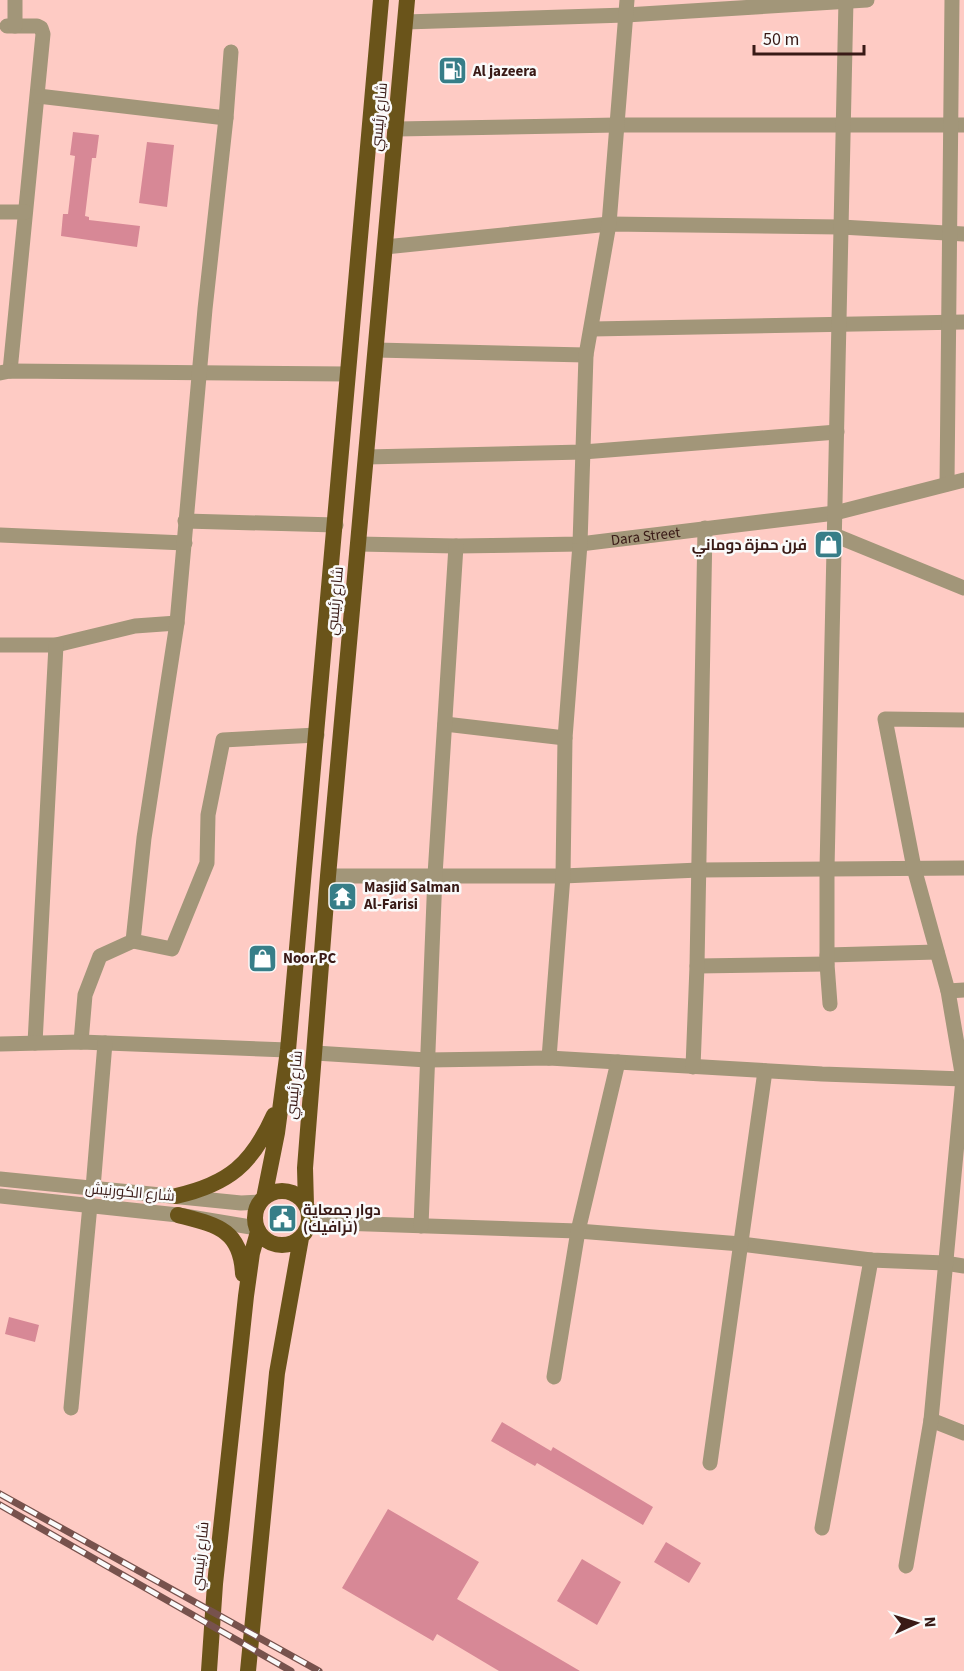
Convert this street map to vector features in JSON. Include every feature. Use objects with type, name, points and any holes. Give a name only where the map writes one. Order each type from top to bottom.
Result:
[{"type":"highway","name":"شارع رئيسي","points":[[262,1200],[277,1133],[288,1050],[381,0]]},
{"type":"highway","name":"شارع رئيسي","points":[[306,1205],[305,1168],[328,876],[408,0]]},
{"type":"highway","points":[[347,372],[375,370]]},
{"type":"highway","points":[[176,1196],[220,1181],[235,1173],[245,1163],[264,1136],[284,1083]]},
{"type":"highway","points":[[248,1671],[277,1373],[301,1238],[309,1222],[306,1205],[300,1198],[289,1192],[275,1192],[262,1200],[255,1214],[258,1230],[268,1242],[280,1246],[290,1245],[301,1238]]},
{"type":"highway","points":[[178,1215],[220,1227],[237,1245],[243,1269],[244,1319]]},
{"type":"highway","name":"شارع رئيسي","points":[[209,1671],[215,1584],[250,1263],[258,1230]]},
{"type":"street","points":[[15,0],[11,26],[37,26],[42,31],[38,96],[25,212],[7,318],[5,372],[347,372]]},
{"type":"street","points":[[405,22],[626,8],[867,0]]},
{"type":"street","points":[[947,484],[957,322],[957,125],[952,0]]},
{"type":"street","points":[[830,1004],[826,869],[846,1]]},
{"type":"street","points":[[549,1058],[563,876],[565,738],[580,544],[586,355],[609,224],[626,8]]},
{"type":"street","points":[[133,941],[144,838],[177,622],[231,52]]},
{"type":"street","points":[[38,96],[226,118]]},
{"type":"street","points":[[396,129],[617,125],[957,125]]},
{"type":"street","points":[[0,212],[25,212]]},
{"type":"street","points":[[385,247],[609,224],[841,227],[957,234]]},
{"type":"street","points":[[592,329],[957,322]]},
{"type":"street","points":[[376,351],[586,355]]},
{"type":"street","points":[[366,457],[583,452],[837,432]]},
{"type":"street","name":"Dara Street","points":[[358,544],[456,546],[580,544],[835,513],[964,480]]},
{"type":"street","points":[[185,521],[336,525]]},
{"type":"street","points":[[693,1067],[705,528]]},
{"type":"street","points":[[0,535],[185,543]]},
{"type":"street","points":[[834,535],[964,588]]},
{"type":"street","points":[[421,1226],[435,875],[456,546]]},
{"type":"street","points":[[0,645],[56,645],[135,626],[177,622]]},
{"type":"street","points":[[35,1043],[56,645]]},
{"type":"street","points":[[906,1566],[932,1420],[964,1079],[948,991],[914,868],[885,719],[964,720]]},
{"type":"street","points":[[445,724],[565,738]]},
{"type":"street","points":[[81,1042],[84,995],[100,956],[133,941],[172,949],[207,863],[208,815],[223,740],[317,735]]},
{"type":"street","points":[[328,876],[563,876],[699,870],[964,868]]},
{"type":"street","points":[[697,966],[937,952]]},
{"type":"street","points":[[948,991],[964,990]]},
{"type":"street","points":[[0,1044],[81,1042],[288,1050]]},
{"type":"street","points":[[93,1188],[105,1043]]},
{"type":"street","points":[[315,1053],[427,1060],[549,1058],[765,1071],[964,1079]]},
{"type":"street","points":[[554,1377],[578,1231],[618,1062]]},
{"type":"street","points":[[711,1462],[765,1071]]},
{"type":"street","name":"شارع الكورنيش","points":[[0,1179],[241,1203],[262,1200]]},
{"type":"street","name":"شارع الكورنيش","points":[[0,1196],[178,1215],[258,1230]]},
{"type":"street","points":[[72,1408],[90,1205]]},
{"type":"street","points":[[309,1222],[578,1231],[741,1244],[871,1260],[964,1266]]},
{"type":"street","points":[[822,1528],[871,1260]]},
{"type":"street","points":[[932,1420],[964,1433]]},
{"type":"building","points":[[73,132],[99,135],[96,158],[92,158],[85,216],[89,217],[89,220],[140,226],[137,247],[61,236],[63,214],[68,214],[75,156],[70,155]]},
{"type":"building","points":[[147,142],[174,145],[167,207],[139,203]]},
{"type":"building","points":[[9,1317],[39,1325],[35,1342],[5,1334]]},
{"type":"building","points":[[502,1422],[551,1451],[553,1447],[653,1507],[643,1525],[537,1463],[535,1466],[491,1441]]},
{"type":"building","points":[[388,1509],[479,1562],[457,1599],[580,1671],[499,1671],[437,1634],[433,1641],[342,1588]]},
{"type":"building","points":[[666,1542],[701,1563],[689,1583],[654,1562]]},
{"type":"building","points":[[582,1559],[621,1582],[597,1625],[557,1601]]},
{"type":"railway","points":[[0,1494],[319,1671]]},
{"type":"railway","points":[[0,1505],[291,1671]]},
{"type":"place","name":"Al jazeera","points":[[452,71]]},
{"type":"place","name":"فرن حمزة دوماني","points":[[828,545]]},
{"type":"place","name":"Masjid Salman Al-Farisi","points":[[343,896]]},
{"type":"place","name":"Noor PC","points":[[262,958]]},
{"type":"place","name":"دوار جمعاية (ترافيك)","points":[[282,1219]]}]
